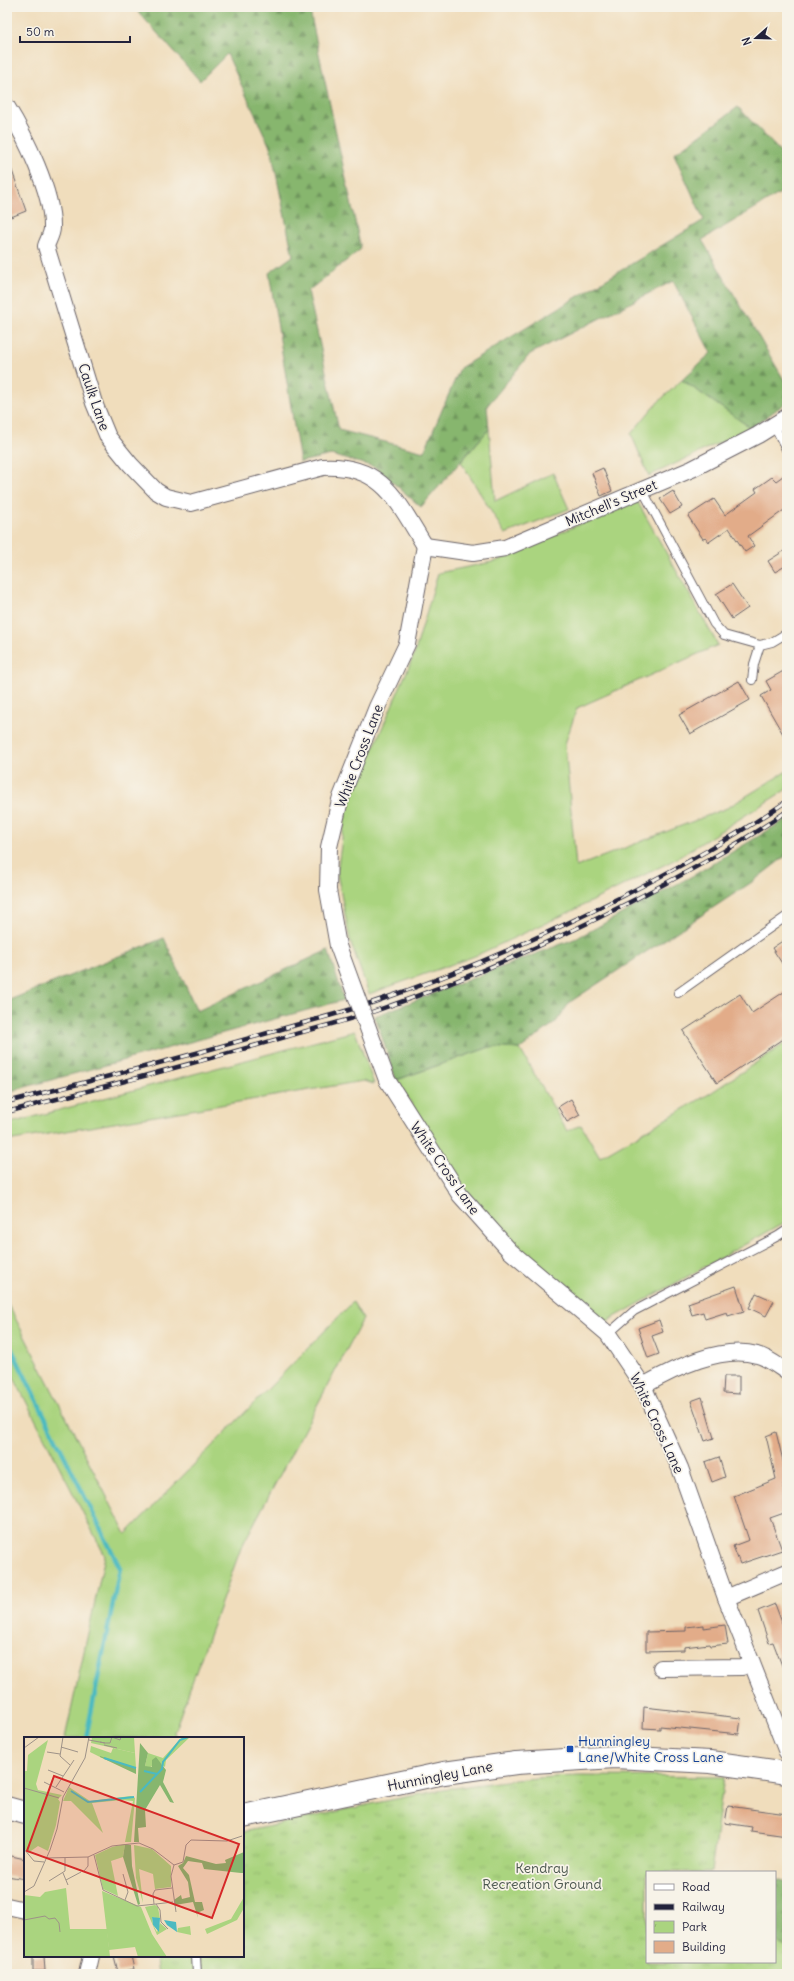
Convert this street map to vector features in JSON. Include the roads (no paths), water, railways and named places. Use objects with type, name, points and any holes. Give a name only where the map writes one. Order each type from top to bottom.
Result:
[{"type":"main road","name":"Hunningley Lane","points":[[244,1816],[444,1773],[485,1766],[551,1760],[615,1757],[640,1758],[710,1762],[787,1773]]},
{"type":"main road","points":[[7,1808],[24,1813]]},
{"type":"street","name":"Caulk Lane","points":[[7,107],[16,122],[33,158],[48,198],[52,213],[52,230],[46,246],[94,403],[108,437],[130,464],[156,491],[166,497],[191,503],[323,467],[335,466],[358,470],[370,475],[398,502],[426,546]]},
{"type":"street","name":"Mitchell's Street","points":[[426,546],[474,553],[505,548],[692,469],[780,421]]},
{"type":"street","name":"White Cross Lane","points":[[426,546],[406,644],[378,707],[340,800],[329,846],[328,890],[338,946],[387,1080],[460,1196],[510,1251],[608,1334],[643,1386],[680,1468],[726,1598],[787,1752]]},
{"type":"street","points":[[643,1386],[707,1357],[728,1352],[758,1355],[787,1372]]},
{"type":"street","points":[[726,1598],[787,1572]]},
{"type":"street","points":[[661,1668],[742,1667],[752,1662]]},
{"type":"street","points":[[7,1906],[24,1910]]},
{"type":"street","points":[[87,1974],[91,1957]]},
{"type":"lane","points":[[780,421],[787,451]]},
{"type":"lane","points":[[642,489],[714,624],[724,636],[760,645],[772,642],[787,634]]},
{"type":"lane","points":[[752,680],[754,664],[760,645]]},
{"type":"lane","points":[[678,992],[787,916]]},
{"type":"lane","points":[[608,1334],[634,1311],[787,1230]]},
{"type":"lane","points":[[196,1957],[197,1974]]},
{"type":"waterway","points":[[7,1340],[120,1568],[86,1737]]},
{"type":"railway","points":[[7,1102],[112,1076],[330,1016],[438,979],[500,954],[623,896],[706,851],[787,801]]},
{"type":"railway","points":[[7,1112],[343,1021],[443,986],[537,947],[630,902],[730,848],[787,811]]},
{"type":"place","name":"Hunningley Lane/White Cross Lane","points":[[570,1749]]},
{"type":"park label","name":"Kendray Recreation Ground","points":[[542,1876]]}]
